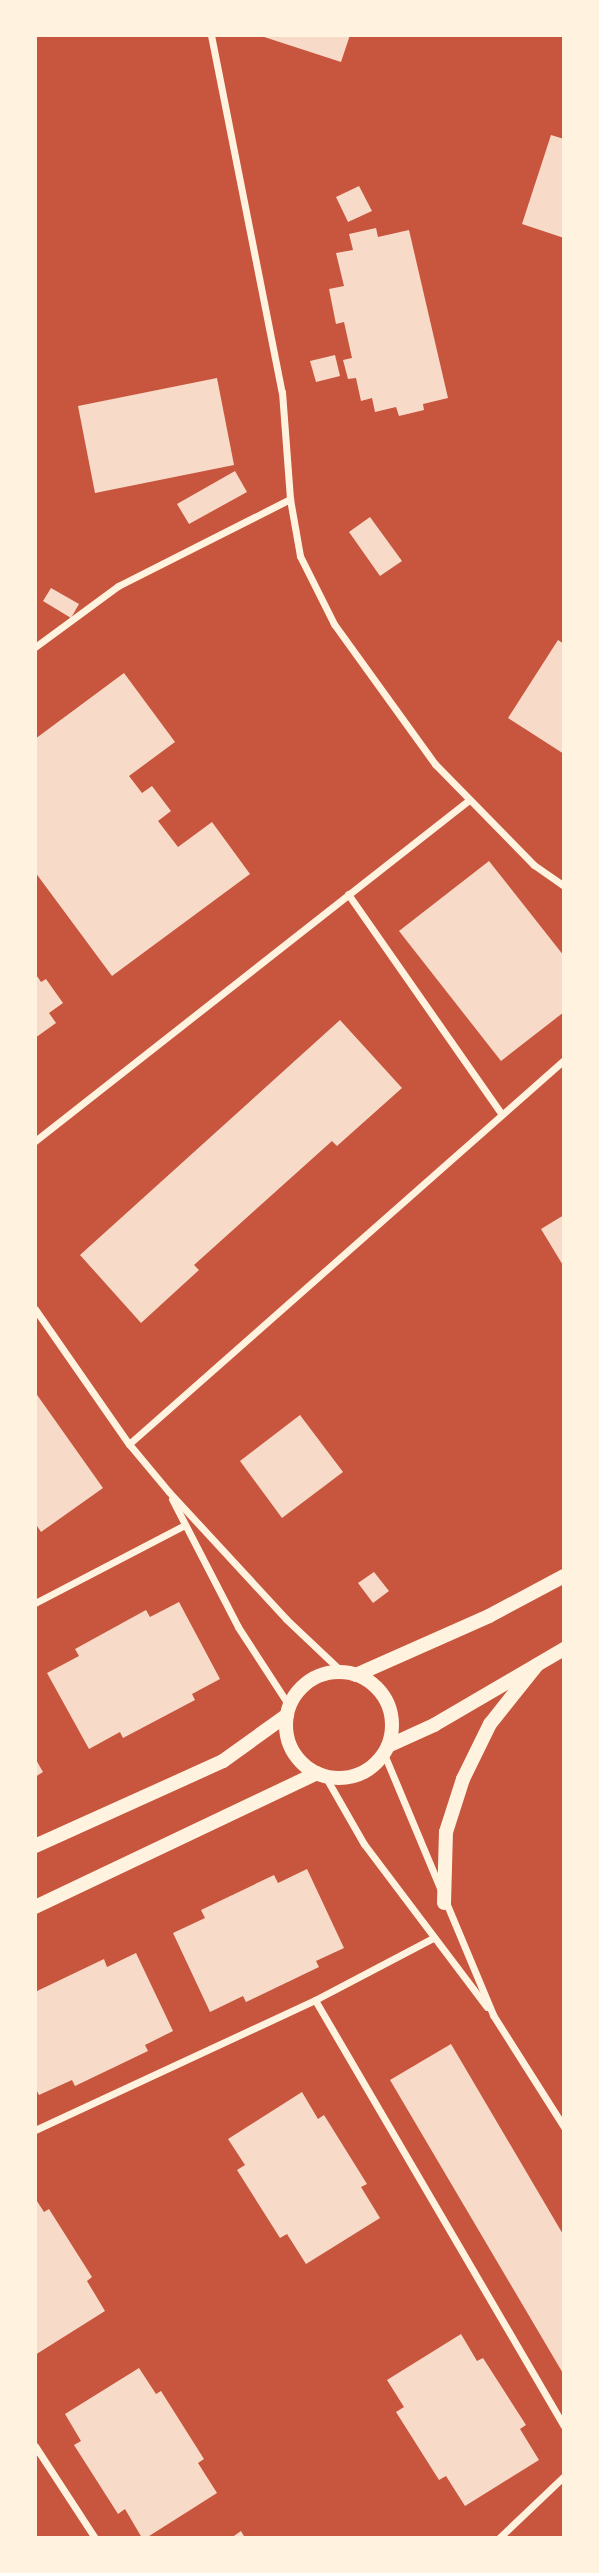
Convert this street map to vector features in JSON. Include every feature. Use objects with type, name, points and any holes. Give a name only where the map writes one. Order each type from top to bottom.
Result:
[{"type":"main road","points":[[564,1576],[489,1616],[349,1674],[326,1674],[310,1681],[298,1692],[288,1711],[286,1730],[296,1755],[321,1775],[341,1778],[358,1775],[372,1766],[386,1750],[434,1726],[564,1649]]},
{"type":"main road","points":[[444,1903],[446,1832],[463,1779],[490,1724],[537,1665]]},
{"type":"main road","points":[[349,1674],[374,1686],[388,1703],[392,1732],[386,1750]]},
{"type":"main road","points":[[35,1846],[223,1761],[288,1711]]},
{"type":"main road","points":[[35,1907],[321,1775]]},
{"type":"street","points":[[211,35],[282,393],[289,499],[300,556],[334,624],[435,764],[534,865],[564,886]]},
{"type":"street","points":[[35,647],[118,586],[289,499]]},
{"type":"street","points":[[35,1140],[469,800]]},
{"type":"street","points":[[348,894],[502,1115]]},
{"type":"street","points":[[129,1444],[564,1060]]},
{"type":"street","points":[[35,1309],[129,1444],[169,1492],[286,1619],[349,1674]]},
{"type":"street","points":[[169,1492],[238,1627],[288,1711]]},
{"type":"street","points":[[35,1603],[185,1525]]},
{"type":"street","points":[[386,1750],[444,1903],[494,2015]]},
{"type":"street","points":[[321,1775],[364,1844],[494,2015],[564,2127]]},
{"type":"street","points":[[35,2130],[315,2000],[433,1938]]},
{"type":"street","points":[[315,2000],[564,2426]]},
{"type":"street","points":[[35,2446],[95,2538]]},
{"type":"street","points":[[499,2538],[564,2476]]},
{"type":"building","points":[[258,35],[350,35],[341,62]]},
{"type":"building","points":[[551,135],[564,139],[564,238],[522,224]]},
{"type":"building","points":[[359,186],[372,211],[348,222],[336,197]]},
{"type":"building","points":[[376,228],[378,237],[409,230],[448,398],[423,404],[424,410],[399,416],[396,407],[375,412],[372,398],[361,401],[356,378],[348,379],[343,360],[352,358],[344,322],[336,324],[329,289],[344,286],[336,253],[353,250],[349,234]]},
{"type":"building","points":[[335,355],[340,376],[316,382],[310,361]]},
{"type":"building","points":[[217,378],[234,465],[95,493],[78,406]]},
{"type":"building","points":[[235,471],[247,492],[189,524],[177,504]]},
{"type":"building","points":[[370,517],[402,561],[380,576],[349,532]]},
{"type":"building","points":[[51,588],[79,604],[71,618],[43,601]]},
{"type":"building","points":[[558,640],[564,644],[564,754],[508,718]]},
{"type":"building","points":[[124,673],[175,742],[129,776],[142,793],[152,786],[171,811],[158,821],[178,847],[212,822],[250,874],[112,976],[35,872],[35,739]]},
{"type":"building","points":[[489,861],[564,956],[564,1012],[501,1061],[399,931]]},
{"type":"building","points":[[35,973],[41,982],[46,979],[63,1003],[49,1013],[56,1023],[35,1038]]},
{"type":"building","points":[[340,1020],[402,1088],[337,1146],[332,1141],[194,1265],[199,1270],[141,1323],[80,1255]]},
{"type":"building","points":[[564,1215],[564,1267],[541,1229]]},
{"type":"building","points":[[35,1392],[103,1488],[41,1532],[35,1523]]},
{"type":"building","points":[[300,1415],[343,1472],[282,1518],[240,1461]]},
{"type":"building","points":[[374,1572],[389,1591],[373,1603],[358,1583]]},
{"type":"building","points":[[179,1602],[220,1679],[192,1694],[195,1700],[123,1738],[120,1732],[89,1749],[47,1673],[79,1656],[75,1649],[146,1610],[150,1617]]},
{"type":"building","points":[[35,1758],[43,1772],[35,1777]]},
{"type":"building","points":[[307,1869],[344,1948],[316,1961],[319,1967],[246,2002],[243,1996],[210,2012],[173,1933],[205,1918],[201,1910],[274,1875],[278,1883]]},
{"type":"building","points":[[136,1953],[173,2031],[145,2045],[148,2051],[75,2086],[72,2080],[39,2095],[35,2087],[35,1992],[104,1959],[107,1967]]},
{"type":"building","points":[[451,2044],[564,2236],[564,2375],[390,2080]]},
{"type":"building","points":[[302,2092],[318,2119],[324,2115],[367,2184],[361,2187],[380,2218],[306,2264],[287,2234],[280,2238],[237,2170],[245,2165],[228,2139]]},
{"type":"building","points":[[35,2198],[44,2212],[49,2209],[92,2277],[87,2281],[105,2311],[35,2355]]},
{"type":"building","points":[[461,2334],[477,2361],[483,2358],[526,2425],[520,2429],[539,2460],[465,2506],[446,2476],[439,2480],[396,2412],[404,2407],[387,2380]]},
{"type":"building","points":[[139,2368],[156,2394],[161,2391],[204,2459],[198,2463],[217,2493],[146,2538],[142,2538],[125,2509],[118,2514],[74,2445],[81,2441],[65,2414]]},
{"type":"building","points":[[241,2531],[245,2538],[231,2538]]}]
